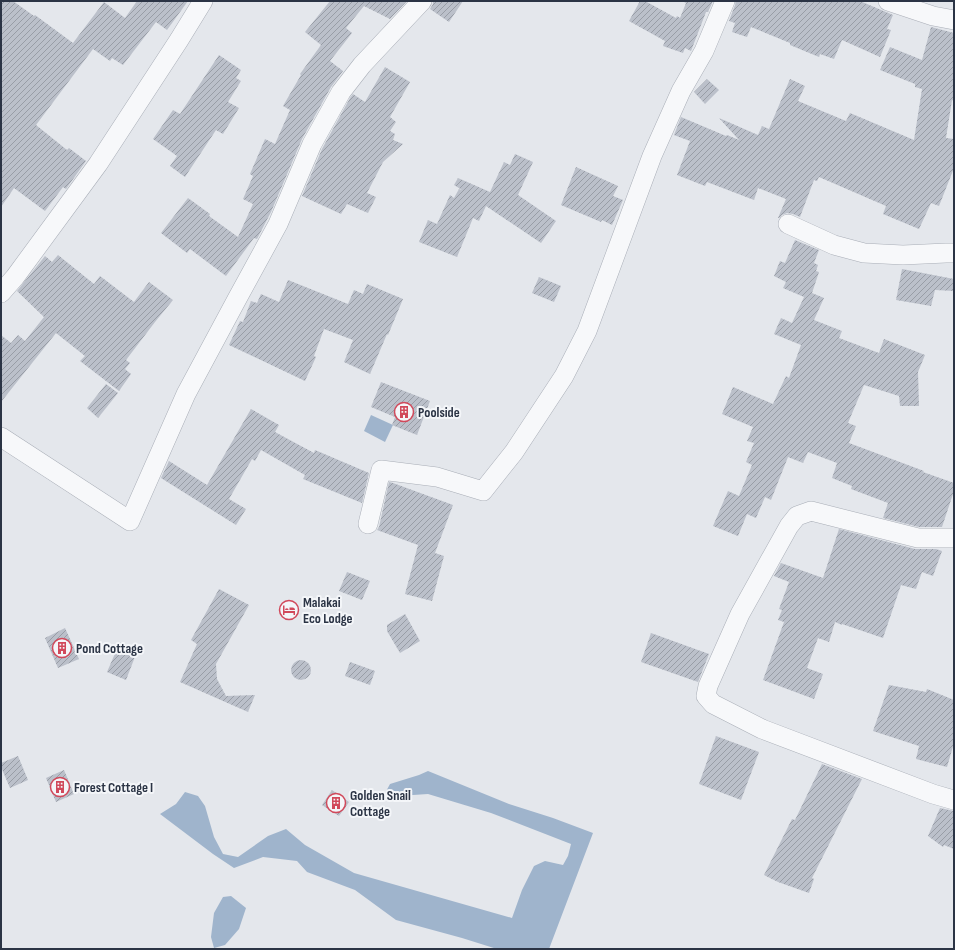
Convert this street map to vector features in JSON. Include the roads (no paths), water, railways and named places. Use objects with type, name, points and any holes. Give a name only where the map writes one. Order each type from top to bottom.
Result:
[{"type":"street","points":[[1,293],[15,277],[98,164],[203,1]]},
{"type":"street","points":[[1,437],[130,521],[186,394],[278,224],[312,144],[341,92],[362,65],[422,1]]},
{"type":"street","points":[[368,524],[382,470],[437,477],[483,491],[514,452],[564,376],[587,331],[652,156],[681,91],[704,51],[725,1]]},
{"type":"street","points":[[888,1],[933,16],[954,20]]},
{"type":"street","points":[[788,224],[834,244],[864,253],[903,255],[954,253]]},
{"type":"street","points":[[954,538],[918,538],[811,511],[798,516],[789,526],[740,614],[708,686],[706,696],[713,704],[762,729],[933,794],[954,800]]},
{"type":"water","points":[[371,415],[393,425],[385,442],[364,431]]},
{"type":"water","points":[[428,771],[509,804],[593,833],[549,949],[497,949],[396,920],[355,890],[307,872],[297,861],[263,857],[234,868],[160,814],[176,804],[185,792],[198,796],[205,806],[214,837],[223,854],[238,857],[268,836],[286,829],[305,845],[354,873],[512,918],[522,890],[534,866],[545,861],[563,865],[568,856],[571,844],[491,813],[428,794],[383,797],[390,784]]},
{"type":"water","points":[[231,896],[246,908],[239,929],[225,945],[214,948],[211,937],[214,913],[223,897]]},
{"type":"place","name":"Poolside","points":[[404,412]]},
{"type":"place","name":"Malakai Eco Lodge","points":[[289,610]]},
{"type":"place","name":"Pond Cottage","points":[[62,648]]},
{"type":"place","name":"Forest Cottage I","points":[[60,787]]},
{"type":"place","name":"Golden Snail Cottage","points":[[336,803]]}]
